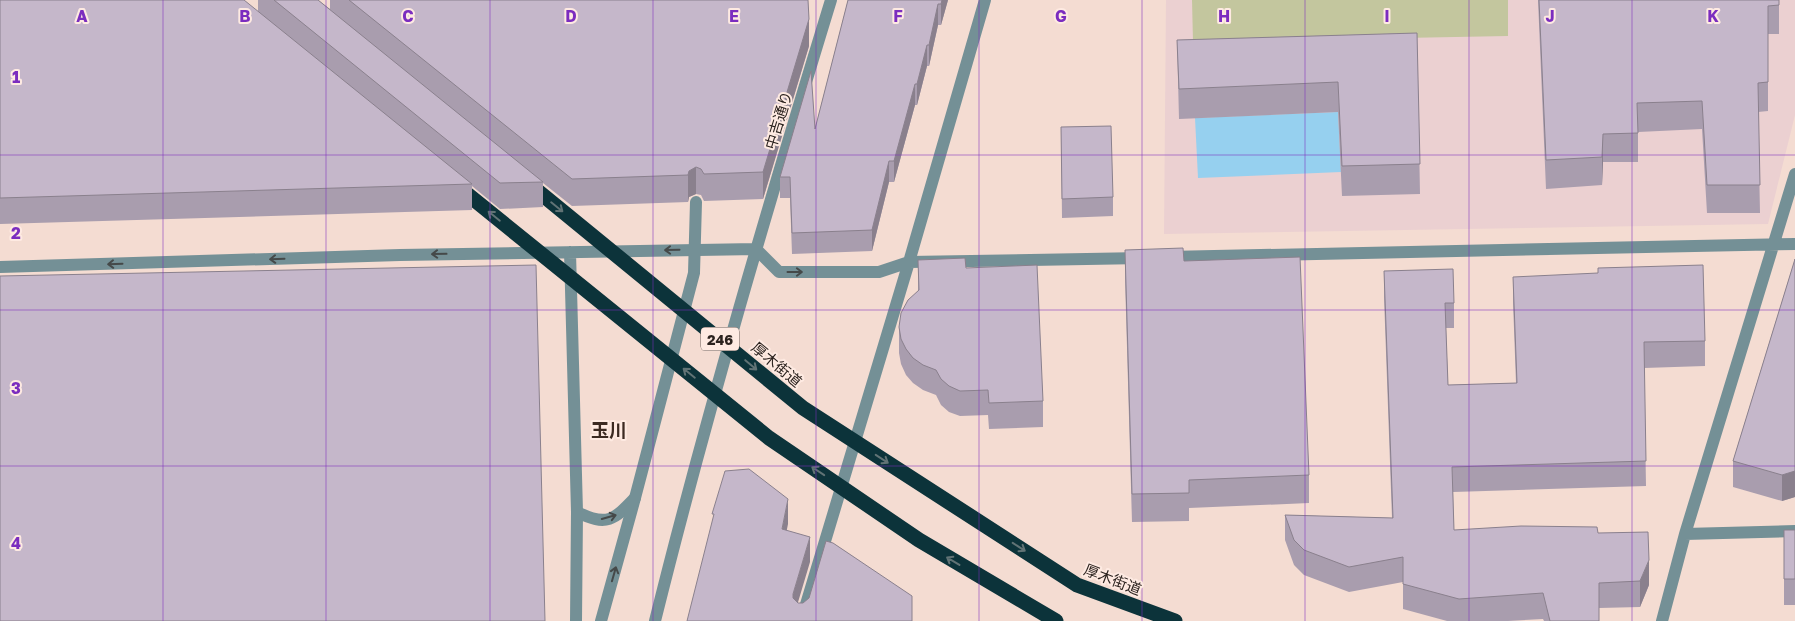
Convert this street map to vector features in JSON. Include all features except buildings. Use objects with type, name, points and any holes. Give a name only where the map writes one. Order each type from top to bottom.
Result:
[{"type":"highway","name":"厚木街道","points":[[517,174],[803,408],[1077,585],[1175,621]]},
{"type":"highway","points":[[444,175],[769,438],[919,540],[1056,621]]},
{"type":"street","name":"中吉通り","points":[[654,621],[684,501],[756,249],[831,0]]},
{"type":"street","points":[[801,621],[909,262],[985,0]]},
{"type":"street","points":[[1662,621],[1686,534],[1795,174]]},
{"type":"street","points":[[601,621],[694,273],[696,202]]},
{"type":"street","points":[[0,268],[400,255],[756,249],[779,272],[879,272],[909,262],[1795,244]]},
{"type":"street","points":[[570,252],[577,512],[576,621]]},
{"type":"street","points":[[577,512],[591,519],[606,520],[619,514],[635,498]]},
{"type":"street","points":[[1686,534],[1795,531]]},
{"type":"shaded area","points":[[1166,0],[1795,0],[1795,115],[1768,224],[1164,234]]},
{"type":"green space","points":[[1192,0],[1508,0],[1508,36],[1193,42]]},
{"type":"water","points":[[1338,112],[1341,172],[1198,178],[1195,118]]},
{"type":"district","name":"玉川","points":[[609,430]]}]
